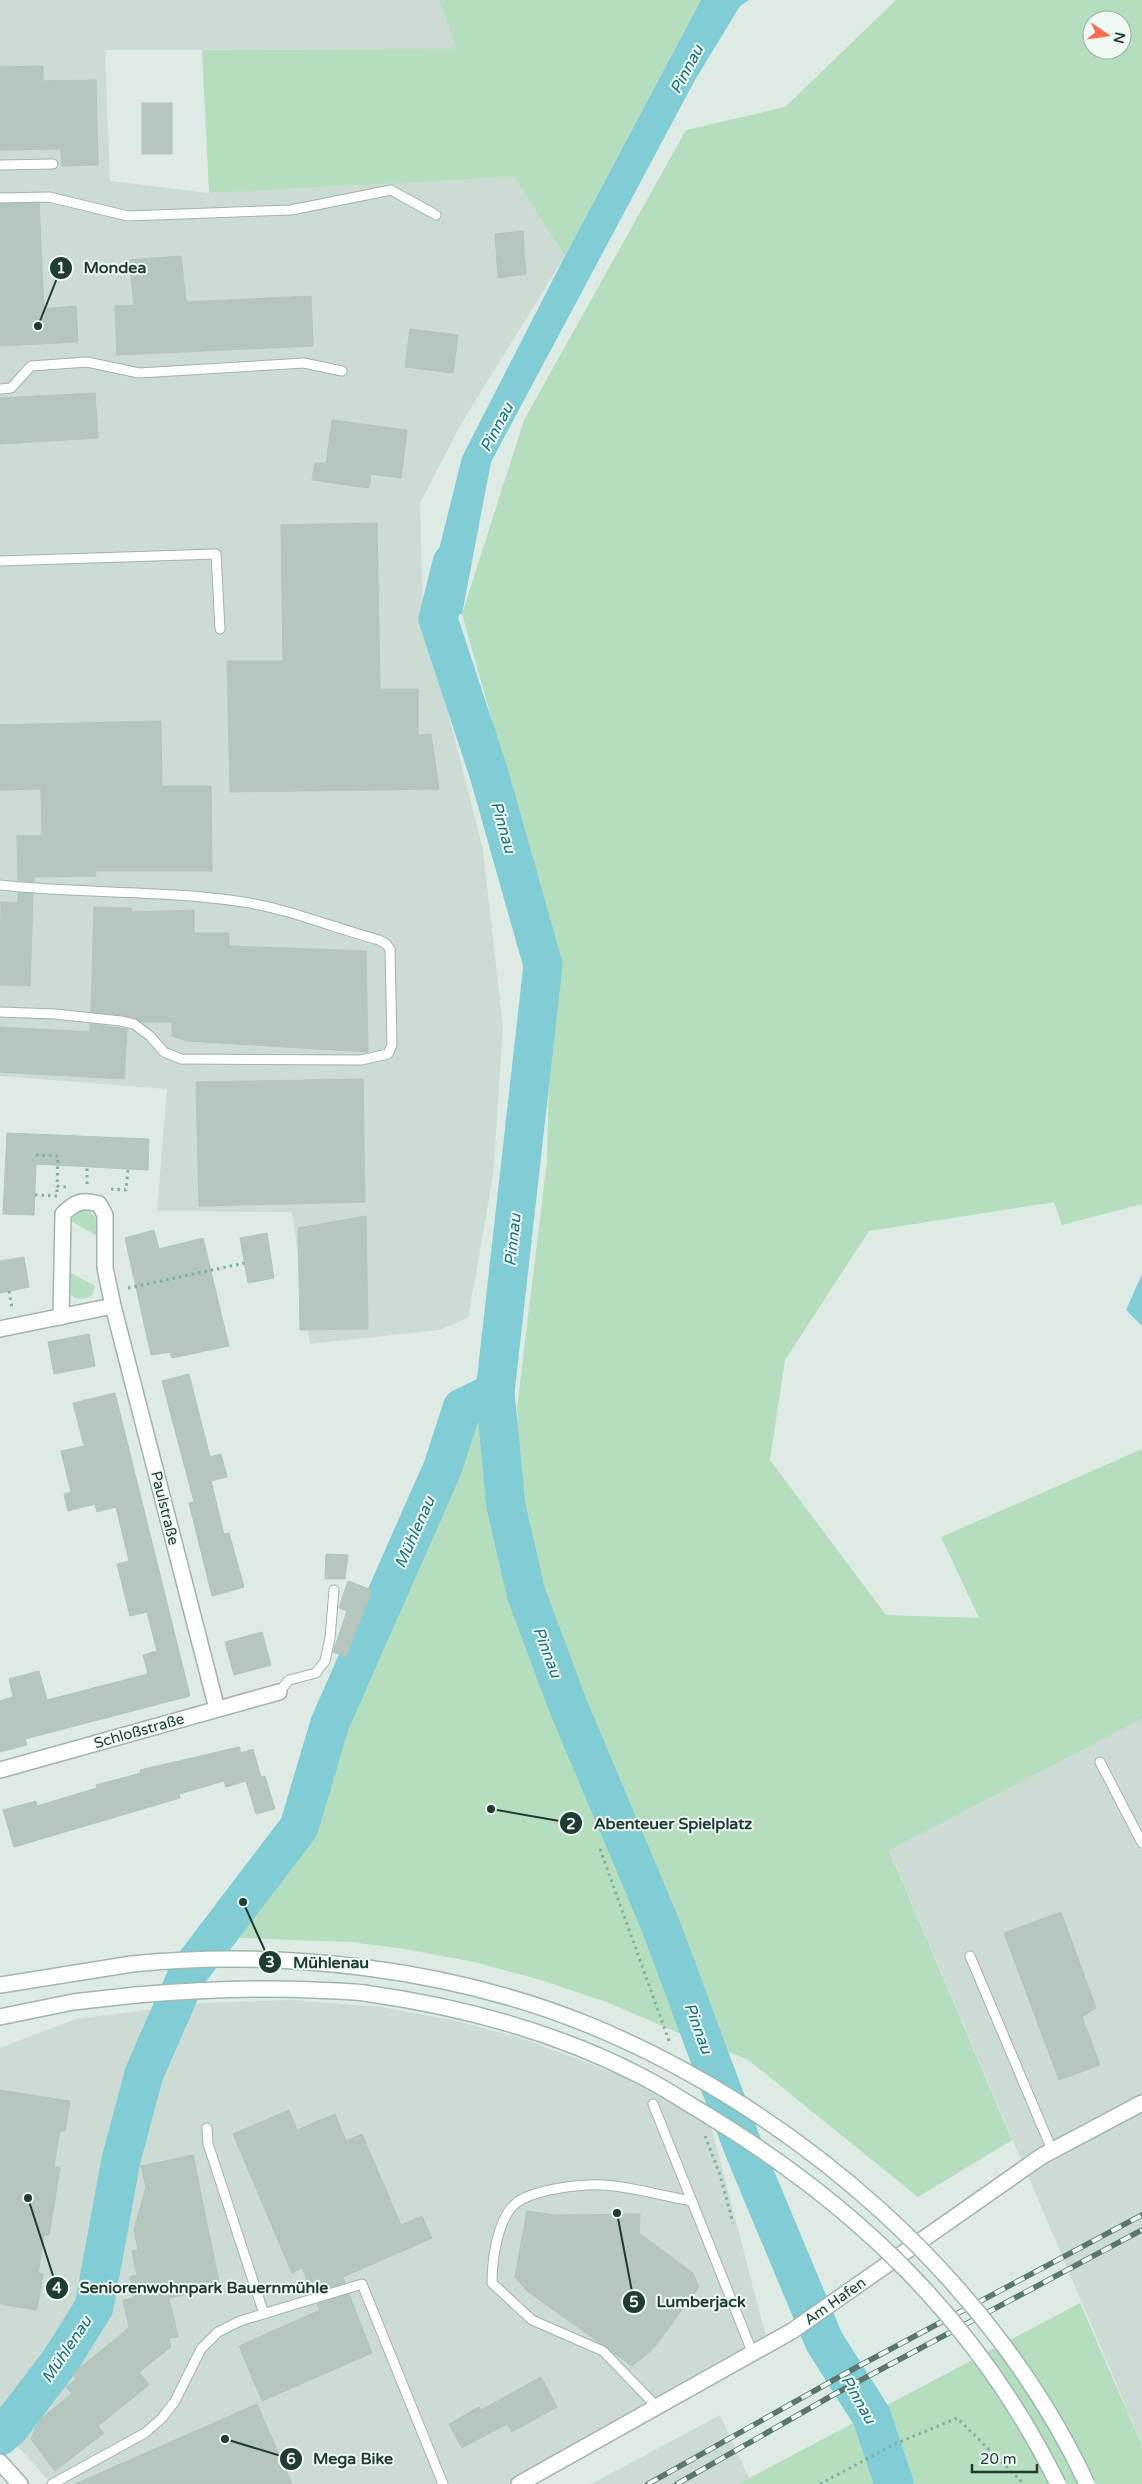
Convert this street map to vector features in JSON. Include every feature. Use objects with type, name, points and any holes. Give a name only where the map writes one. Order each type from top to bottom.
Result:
[{"type":"main road","name":"Paulstraße","points":[[60,1317],[63,1214],[74,1203],[86,1200],[99,1204],[105,1215],[105,1268],[112,1299],[217,1709]]},
{"type":"main road","points":[[0,1329],[60,1317],[112,1299]]},
{"type":"main road","name":"Schloßstraße","points":[[0,1770],[279,1692]]},
{"type":"main road","points":[[0,1985],[132,1964],[168,1961],[267,1960],[355,1966],[448,1983],[520,2001],[588,2025],[694,2077],[757,2116],[817,2158],[892,2220],[962,2291],[1012,2355],[1042,2400],[1087,2484]]},
{"type":"main road","points":[[0,2017],[73,2002],[136,1995],[271,1988],[362,1992],[452,2010],[509,2024],[575,2047],[637,2074],[753,2142],[814,2186],[929,2291],[987,2364],[1027,2425],[1058,2484]]},
{"type":"main road","name":"Am Hafen","points":[[519,2484],[658,2408],[792,2331],[1052,2150],[1142,2103]]},
{"type":"main road","points":[[1,2463],[20,2484]]},
{"type":"lane","points":[[0,165],[53,164]]},
{"type":"lane","points":[[0,198],[49,197],[128,216],[291,210],[391,190],[436,215]]},
{"type":"lane","points":[[0,389],[11,388],[31,366],[87,362],[139,373],[304,363],[342,370]]},
{"type":"lane","points":[[0,561],[216,554],[220,629]]},
{"type":"lane","points":[[0,885],[56,891],[204,897],[245,902],[379,940],[386,944],[390,950],[392,1045],[388,1054],[361,1060],[181,1059],[164,1052],[150,1036],[134,1024],[55,1014],[0,1012]]},
{"type":"lane","points":[[279,1692],[289,1680],[316,1673],[325,1660],[330,1638],[334,1590]]},
{"type":"lane","points":[[1100,1762],[1142,1843]]},
{"type":"lane","points":[[970,1956],[1052,2150]]},
{"type":"lane","points":[[653,2104],[753,2354]]},
{"type":"lane","points":[[207,2128],[208,2144],[264,2314]]},
{"type":"lane","points":[[658,2408],[603,2351],[532,2320],[512,2304],[492,2284],[492,2259],[501,2229],[514,2205],[528,2195],[556,2189],[604,2185],[692,2201]]},
{"type":"lane","points":[[52,2484],[145,2433],[162,2418],[175,2401],[201,2348],[218,2332],[264,2314],[362,2284],[444,2484]]},
{"type":"path","points":[[34,1195],[57,1196],[58,1156],[36,1155]]},
{"type":"path","points":[[87,1167],[86,1188],[94,1188]]},
{"type":"path","points":[[102,1189],[126,1190],[128,1169]]},
{"type":"path","points":[[57,1186],[77,1188]]},
{"type":"path","points":[[112,1299],[245,1263]]},
{"type":"path","points":[[600,1849],[669,2042]]},
{"type":"path","points":[[692,2106],[720,2175],[733,2223]]},
{"type":"path","points":[[820,2484],[895,2444],[956,2418],[1024,2484]]},
{"type":"shaded area","points":[[0,0],[439,0],[457,49],[105,50],[110,181],[209,193],[514,177],[565,256],[461,424],[420,503],[423,614],[483,850],[503,1027],[493,1176],[468,1318],[439,1330],[310,1344],[292,1212],[157,1211],[167,1089],[0,1076]]},
{"type":"shaded area","points":[[1142,1719],[1142,2444],[889,1849]]},
{"type":"shaded area","points":[[292,2000],[381,2007],[452,2020],[521,2038],[623,2076],[710,2122],[768,2344],[510,2484],[52,2484],[0,2427],[0,2048],[76,2019],[202,2003]]},
{"type":"shaded area","points":[[720,2415],[749,2478],[738,2484],[591,2484]]},
{"type":"green space","points":[[439,0],[701,0],[565,256],[514,177],[209,193],[202,50],[457,49]]},
{"type":"green space","points":[[896,0],[1142,0],[1142,1204],[1062,1225],[1054,1202],[869,1231],[785,1360],[770,1460],[886,1615],[979,1618],[941,1537],[1142,1449],[1142,1719],[889,1850],[1012,2140],[918,2197],[747,2059],[674,2031],[609,2003],[541,1980],[474,1962],[405,1949],[351,1942],[216,1937],[299,1827],[330,1723],[443,1467],[462,1408],[495,1392],[506,1506],[525,1589],[517,1408],[547,1160],[551,993],[515,802],[462,614],[524,420],[686,130],[785,107]]},
{"type":"green space","points":[[83,1209],[88,1210],[96,1218],[97,1236],[71,1221],[76,1212]]},
{"type":"green space","points":[[69,1272],[95,1286],[93,1294],[86,1299],[75,1298],[69,1293]]},
{"type":"green space","points":[[1080,2303],[1142,2445],[1142,2484],[738,2484]]},
{"type":"water","points":[[701,0],[749,0],[740,6],[695,80],[491,462],[462,614],[423,614],[462,457],[565,256]]},
{"type":"water","points":[[1142,1274],[1142,1326],[1126,1310]]},
{"type":"building","points":[[43,66],[43,81],[96,80],[98,165],[62,166],[61,149],[0,150],[0,67]]},
{"type":"building","points":[[142,103],[172,103],[172,154],[142,154]]},
{"type":"building","points":[[39,203],[44,309],[76,306],[78,342],[0,346],[0,204]]},
{"type":"building","points":[[523,231],[526,274],[498,278],[495,234]]},
{"type":"building","points":[[181,256],[186,302],[311,296],[313,346],[117,355],[115,306],[134,305],[129,260]]},
{"type":"building","points":[[410,329],[458,335],[453,373],[405,367]]},
{"type":"building","points":[[95,393],[98,438],[0,444],[0,398]]},
{"type":"building","points":[[332,420],[407,430],[401,478],[371,474],[369,488],[312,480],[315,463],[326,464]]},
{"type":"building","points":[[377,523],[380,689],[418,689],[418,735],[431,734],[439,789],[230,792],[227,661],[283,661],[281,525]]},
{"type":"building","points":[[161,721],[162,786],[211,786],[212,871],[96,871],[96,876],[34,877],[34,882],[18,880],[17,836],[42,836],[41,789],[0,790],[0,725]]},
{"type":"building","points":[[18,893],[33,894],[30,986],[0,985],[1,902],[18,903]]},
{"type":"building","points":[[94,907],[131,908],[131,912],[194,910],[194,933],[229,933],[229,946],[366,951],[368,1052],[187,1041],[172,1036],[172,1022],[142,1022],[122,1015],[91,1012]]},
{"type":"building","points":[[90,1024],[127,1029],[124,1079],[0,1072],[0,1027],[90,1032]]},
{"type":"building","points":[[363,1079],[365,1202],[199,1206],[196,1082]]},
{"type":"building","points":[[7,1133],[149,1139],[148,1170],[36,1164],[34,1215],[3,1214]]},
{"type":"building","points":[[366,1216],[368,1329],[300,1330],[298,1228]]},
{"type":"building","points":[[154,1230],[159,1249],[203,1238],[229,1346],[172,1358],[170,1352],[151,1355],[125,1238]]},
{"type":"building","points":[[267,1233],[274,1278],[248,1283],[240,1238]]},
{"type":"building","points":[[24,1257],[29,1287],[0,1293],[0,1261]]},
{"type":"building","points":[[89,1334],[95,1366],[54,1374],[48,1342]]},
{"type":"building","points":[[189,1374],[210,1457],[221,1454],[227,1477],[211,1481],[224,1534],[229,1533],[244,1587],[212,1596],[189,1503],[194,1502],[162,1381]]},
{"type":"building","points":[[115,1393],[190,1696],[25,1739],[27,1745],[0,1752],[0,1701],[13,1697],[9,1679],[39,1671],[47,1700],[148,1674],[143,1655],[157,1651],[147,1612],[130,1616],[117,1564],[129,1561],[116,1507],[97,1512],[95,1504],[68,1511],[64,1494],[71,1492],[61,1451],[84,1446],[73,1403]]},
{"type":"building","points":[[326,1554],[348,1555],[345,1579],[325,1579]]},
{"type":"building","points":[[348,1581],[372,1590],[346,1657],[333,1652],[347,1611],[339,1608]]},
{"type":"building","points":[[262,1632],[271,1665],[234,1675],[225,1642]]},
{"type":"building","points":[[239,1747],[241,1753],[253,1749],[261,1777],[265,1776],[275,1809],[256,1814],[246,1781],[226,1787],[224,1781],[179,1794],[180,1798],[14,1847],[3,1810],[36,1801],[37,1806],[97,1788],[96,1785],[141,1773],[140,1770]]},
{"type":"building","points":[[1061,1912],[1096,2008],[1082,2017],[1100,2065],[1059,2080],[1004,1933]]},
{"type":"building","points":[[0,2090],[70,2101],[65,2131],[60,2131],[54,2167],[60,2168],[49,2235],[44,2235],[38,2273],[43,2274],[37,2310],[0,2304]]},
{"type":"building","points":[[289,2110],[297,2130],[335,2114],[346,2141],[362,2134],[401,2225],[422,2216],[432,2238],[343,2277],[345,2283],[312,2292],[302,2268],[292,2273],[233,2134]]},
{"type":"building","points":[[193,2155],[220,2287],[169,2298],[178,2337],[169,2338],[171,2347],[139,2372],[149,2385],[98,2426],[104,2433],[55,2471],[31,2439],[39,2420],[72,2394],[66,2387],[76,2379],[72,2374],[129,2328],[123,2300],[134,2298],[130,2277],[137,2275],[132,2251],[138,2250],[134,2230],[146,2187],[141,2166]]},
{"type":"building","points":[[527,2211],[553,2215],[640,2214],[639,2233],[693,2273],[699,2287],[653,2349],[632,2366],[527,2291],[515,2277]]},
{"type":"building","points":[[349,2294],[372,2353],[262,2401],[239,2346],[320,2310],[317,2304]]},
{"type":"building","points":[[541,2377],[557,2407],[512,2432],[507,2424],[462,2448],[449,2424],[479,2407],[481,2410]]},
{"type":"building","points":[[257,2404],[292,2484],[75,2484]]},
{"type":"waterway","name":"Pinnau","points":[[452,563],[438,619],[489,774],[543,965],[495,1392],[506,1506],[526,1593],[568,1706],[660,1924],[743,2147],[824,2341],[872,2417],[894,2484]]},
{"type":"waterway","name":"Mühlenau","points":[[0,2436],[10,2427],[61,2360],[94,2307],[121,2160],[144,2074],[188,1973],[299,1827],[330,1723],[443,1467],[462,1408],[495,1392]]},
{"type":"railway","points":[[648,2484],[857,2367],[1142,2215]]},
{"type":"railway","points":[[677,2484],[833,2395],[1142,2230]]},
{"type":"place","name":"Mondea","points":[[38,326]]},
{"type":"place","name":"Abenteuer Spielplatz","points":[[491,1809]]},
{"type":"place","name":"Mühlenau","points":[[243,1902]]},
{"type":"place","name":"Seniorenwohnpark Bauernmühle","points":[[28,2198]]},
{"type":"place","name":"Lumberjack","points":[[617,2213]]},
{"type":"place","name":"Mega Bike","points":[[225,2439]]}]
